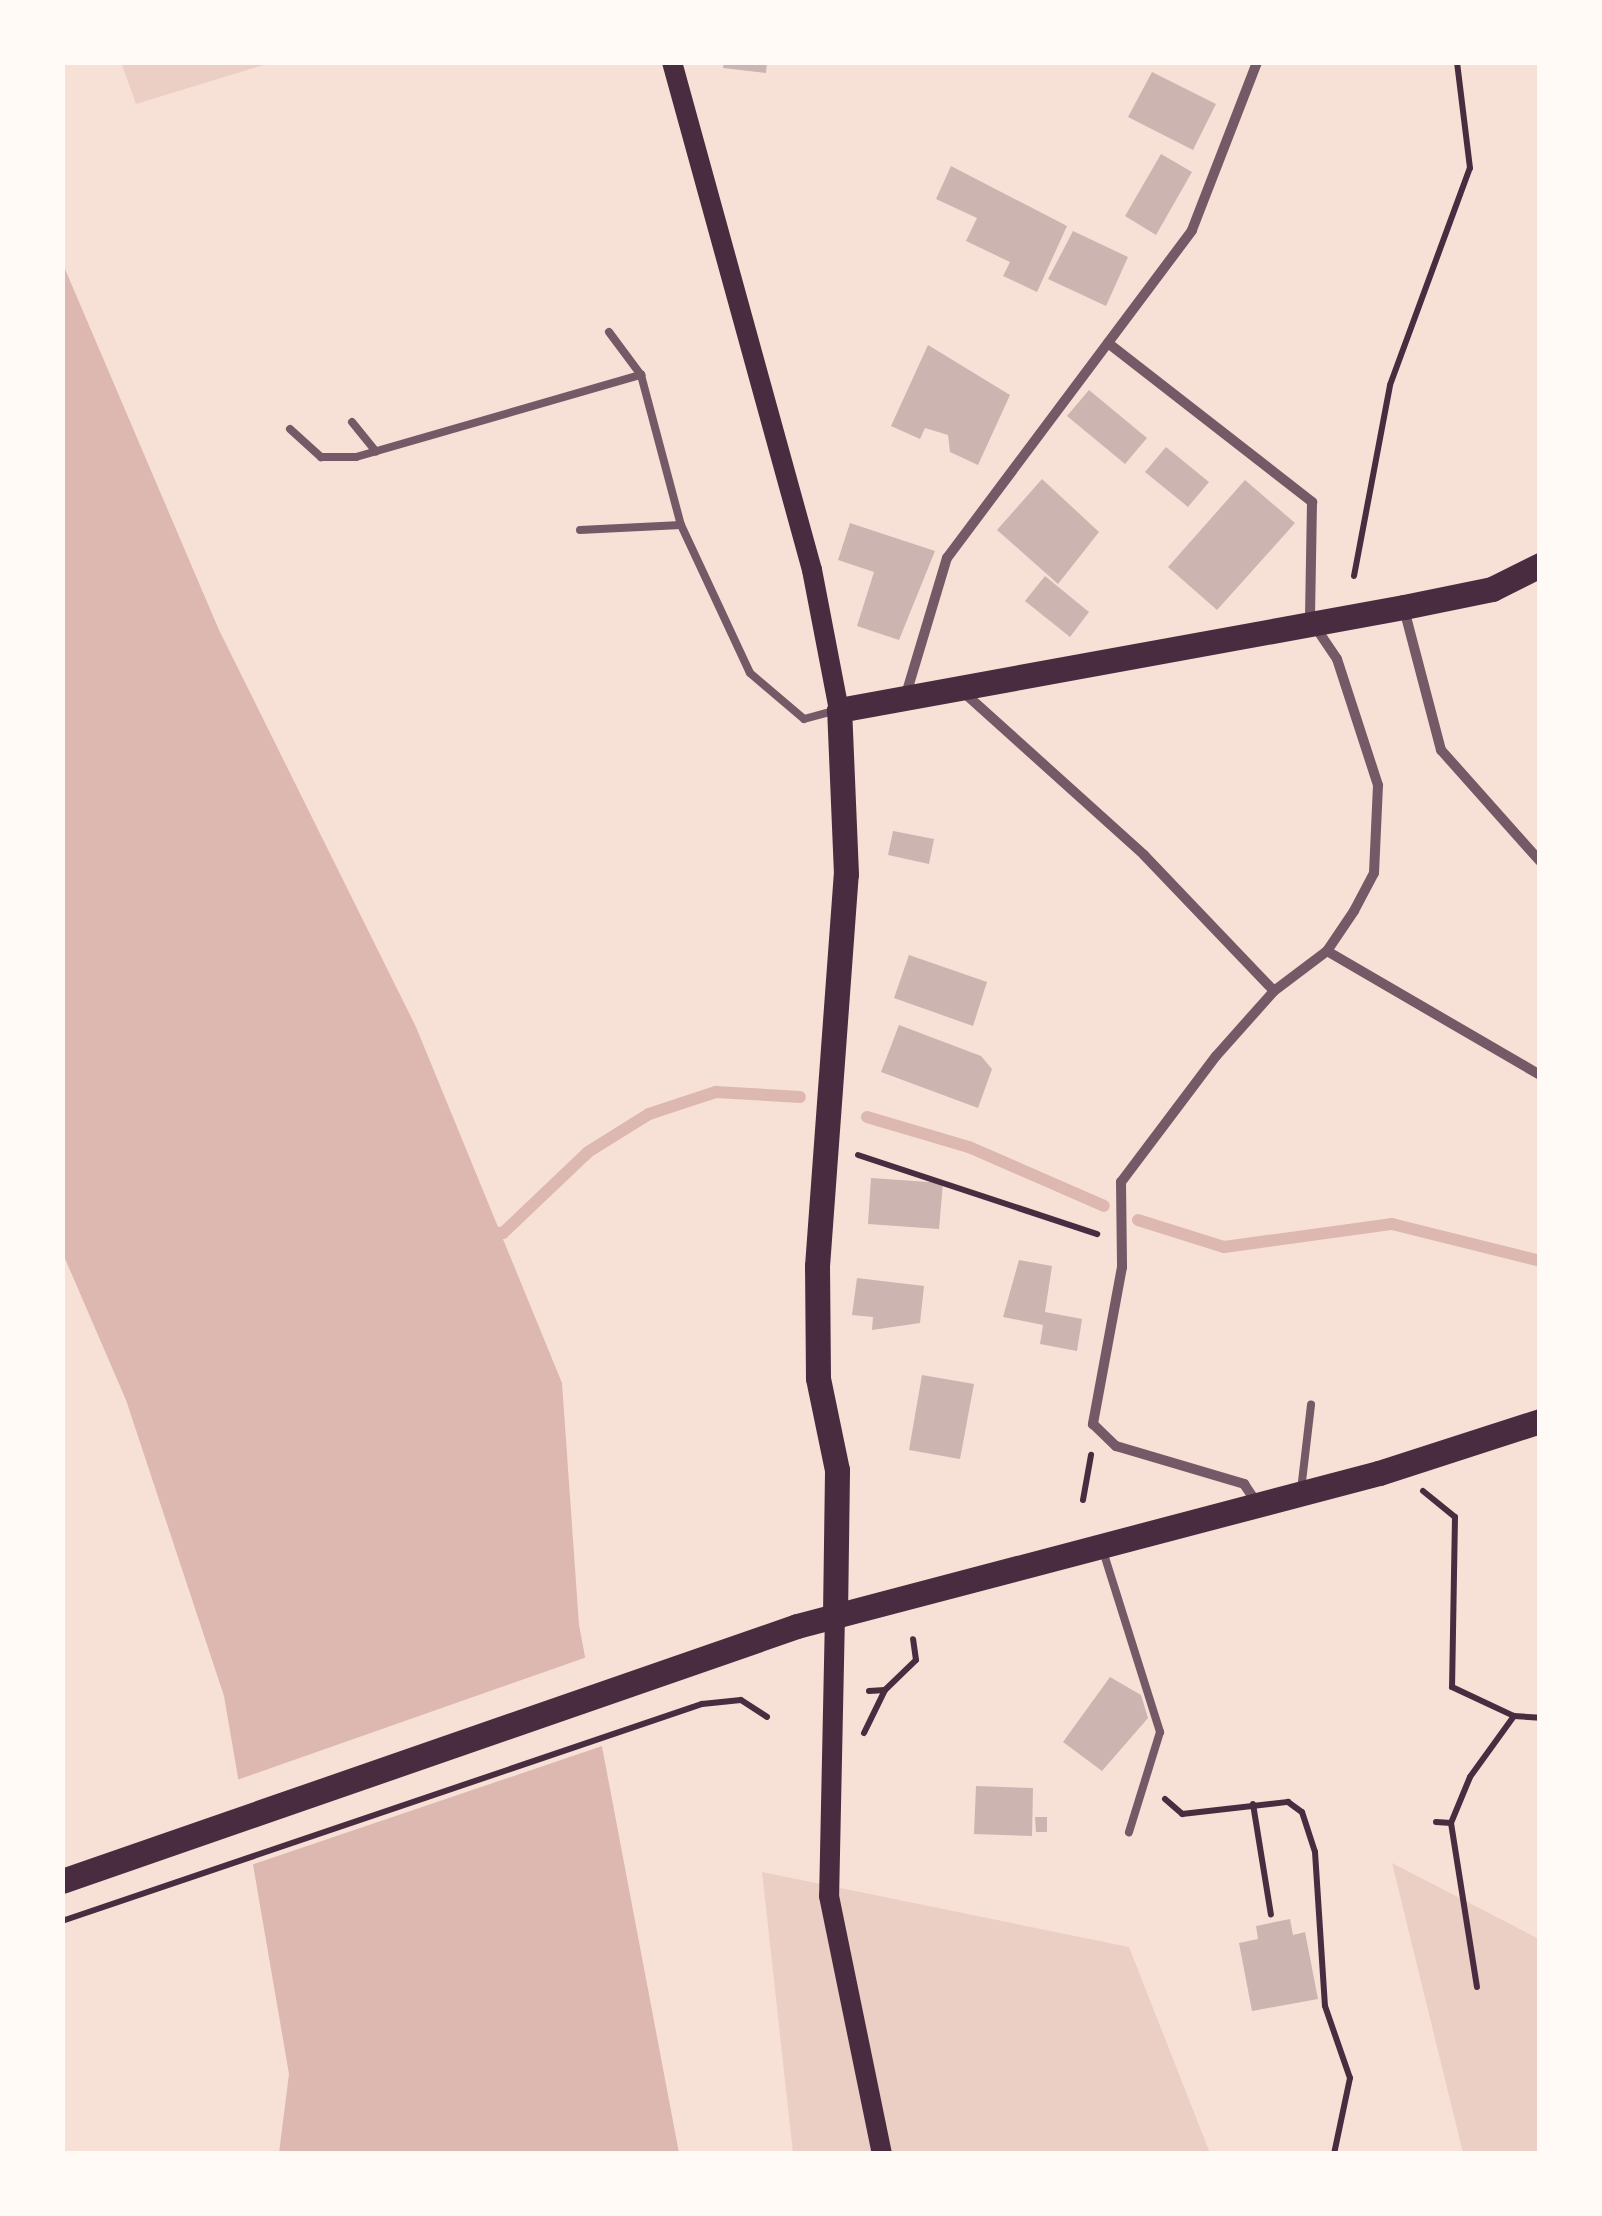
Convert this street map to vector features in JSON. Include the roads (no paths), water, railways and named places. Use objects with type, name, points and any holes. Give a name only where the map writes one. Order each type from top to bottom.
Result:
[{"type":"main road","points":[[672,62],[812,570],[838,710],[846,874],[825,1147],[818,1378],[837,1470],[829,1896],[882,2154]]},
{"type":"main road","points":[[838,710],[907,691],[1310,619],[1404,607],[1492,588],[1540,565]]},
{"type":"main road","points":[[62,1881],[797,1626],[1412,1462],[1540,1421]]},
{"type":"street","points":[[907,691],[947,558],[1192,230],[1258,62]]},
{"type":"street","points":[[1108,344],[1312,502],[1310,619],[1337,659],[1378,785],[1374,873],[1327,950],[1274,990],[1121,1182],[1122,1243],[1094,1414],[1099,1436],[1222,1475],[1257,1503]]},
{"type":"street","points":[[1404,607],[1440,750],[1540,861]]},
{"type":"street","points":[[955,683],[1144,855],[1274,990]]},
{"type":"street","points":[[1327,950],[1540,1075]]},
{"type":"lane","points":[[608,332],[626,343],[641,375],[681,525],[750,672],[804,719],[838,710]]},
{"type":"lane","points":[[290,429],[321,457],[376,452],[641,375]]},
{"type":"lane","points":[[352,422],[376,452]]},
{"type":"lane","points":[[580,530],[681,525]]},
{"type":"lane","points":[[1301,1492],[1311,1405]]},
{"type":"lane","points":[[1100,1543],[1160,1732],[1128,1832]]},
{"type":"waterway","points":[[485,1232],[503,1233],[588,1152],[649,1114],[716,1092],[800,1097]]},
{"type":"waterway","points":[[867,1117],[969,1147],[1104,1206]]},
{"type":"waterway","points":[[1138,1220],[1224,1247],[1392,1224],[1540,1261]]}]
